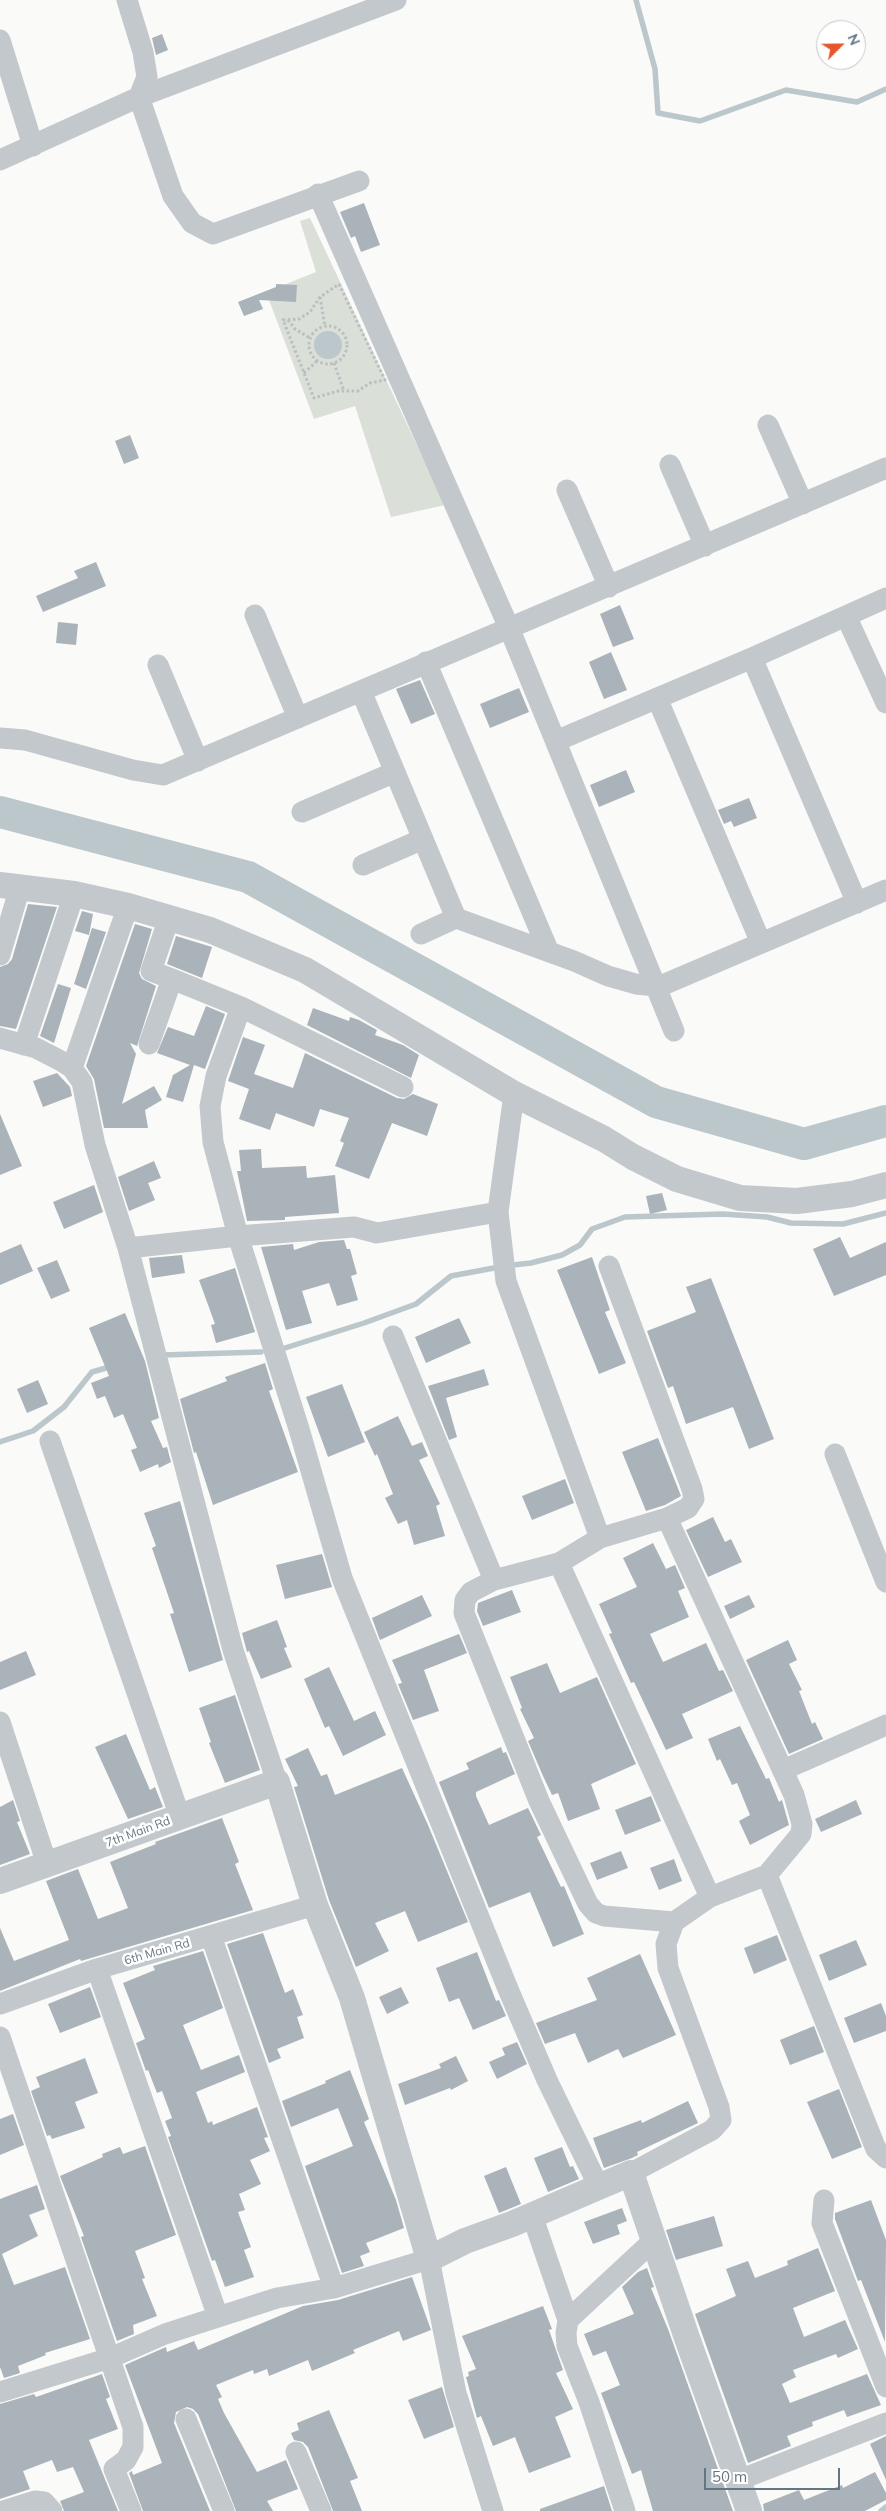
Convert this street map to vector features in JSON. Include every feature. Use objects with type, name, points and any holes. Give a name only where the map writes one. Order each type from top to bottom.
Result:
[{"type":"street","points":[[127,0],[143,52],[147,77],[139,97],[173,196],[192,224],[213,234],[318,194],[360,181]]},
{"type":"street","points":[[0,160],[139,97],[387,2]]},
{"type":"street","points":[[0,40],[33,146]]},
{"type":"street","points":[[318,194],[510,630],[674,1032]]},
{"type":"street","points":[[768,425],[803,504]]},
{"type":"street","points":[[670,465],[705,546]]},
{"type":"street","points":[[0,738],[25,740],[133,770],[162,776],[426,662],[510,630],[886,468]]},
{"type":"street","points":[[567,490],[608,587]]},
{"type":"street","points":[[556,740],[752,658],[886,598]]},
{"type":"street","points":[[255,615],[298,718]]},
{"type":"street","points":[[846,616],[886,703]]},
{"type":"street","points":[[752,658],[857,903]]},
{"type":"street","points":[[426,662],[549,952]]},
{"type":"street","points":[[158,665],[198,761]]},
{"type":"street","points":[[361,691],[456,918]]},
{"type":"street","points":[[657,698],[761,943]]},
{"type":"street","points":[[302,812],[395,772]]},
{"type":"street","points":[[363,865],[424,839]]},
{"type":"street","points":[[0,954],[10,886],[74,894],[128,906],[210,930],[305,970],[514,1094],[604,1139],[677,1180],[740,1198],[797,1201],[852,1194],[886,1185]]},
{"type":"street","points":[[421,934],[456,918],[608,976],[636,984],[656,986],[665,984],[886,890]]},
{"type":"street","points":[[24,1045],[74,894]]},
{"type":"street","points":[[72,1068],[128,906]]},
{"type":"street","points":[[169,918],[151,971],[241,1007],[403,1087]]},
{"type":"street","points":[[148,1044],[172,979]]},
{"type":"street","points":[[241,1007],[216,1076],[210,1106],[213,1142],[238,1236],[299,1429],[342,1578],[508,1989],[547,2080],[599,2187]]},
{"type":"street","points":[[0,1038],[36,1048],[72,1068],[82,1082],[95,1145],[128,1248],[233,1650],[315,1905],[352,1998],[429,2259],[456,2393],[493,2511]]},
{"type":"street","points":[[514,1094],[498,1212],[504,1270],[600,1538]]},
{"type":"street","points":[[128,1248],[238,1236],[354,1227],[377,1233],[498,1212]]},
{"type":"street","points":[[609,1266],[692,1489],[694,1499],[688,1508],[668,1518],[600,1538],[560,1563],[494,1580],[471,1592],[465,1600],[464,1614],[539,1801],[588,1904],[596,1913],[604,1916],[674,1922]]},
{"type":"street","points":[[393,1336],[494,1580]]},
{"type":"street","points":[[50,1441],[180,1817]]},
{"type":"street","points":[[835,1454],[886,1582]]},
{"type":"street","points":[[0,2392],[110,2358],[165,2334],[277,2298],[334,2288],[429,2259],[465,2241],[631,2173],[712,2130],[721,2120],[719,2107],[668,1968],[666,1944],[674,1922],[710,1897],[767,1875],[800,1834],[800,1809],[668,1518]]},
{"type":"street","points":[[560,1563],[710,1897]]},
{"type":"street","points":[[0,1722],[47,1864]]},
{"type":"street","points":[[783,1770],[886,1725]]},
{"type":"street","name":"7th Main Rd","points":[[0,1881],[277,1782]]},
{"type":"street","points":[[767,1875],[876,2149],[886,2158]]},
{"type":"street","name":"6th Main Rd","points":[[0,2004],[97,1969],[315,1905]]},
{"type":"street","points":[[211,1936],[334,2288]]},
{"type":"street","points":[[97,1969],[218,2317]]},
{"type":"street","points":[[0,2037],[133,2427],[133,2447],[126,2460],[114,2469],[131,2511]]},
{"type":"street","points":[[631,2173],[687,2338],[749,2511]]},
{"type":"street","points":[[824,2200],[822,2223],[886,2387]]},
{"type":"street","points":[[532,2215],[568,2320],[567,2346],[589,2402],[625,2511]]},
{"type":"street","points":[[568,2320],[654,2240]]},
{"type":"street","points":[[186,2419],[224,2511]]},
{"type":"street","points":[[739,2480],[886,2423]]},
{"type":"street","points":[[296,2452],[321,2511]]},
{"type":"street","points":[[3,2511],[35,2501],[44,2502],[52,2511]]},
{"type":"path","points":[[339,284],[385,380],[370,383],[358,391],[330,392],[314,398],[283,320],[299,319],[310,312],[320,297],[339,284]]},
{"type":"path","points":[[320,297],[325,326]]},
{"type":"path","points":[[288,320],[295,329],[310,338]]},
{"type":"path","points":[[325,326],[338,330],[346,341],[345,354],[334,363],[325,364],[317,361],[309,350],[310,338],[317,330],[325,326]]},
{"type":"path","points":[[304,373],[317,361]]},
{"type":"path","points":[[334,363],[344,391]]},
{"type":"shaded area","points":[[310,218],[445,505],[391,517],[355,406],[314,419],[266,292],[316,272],[300,221]]},
{"type":"shaded area","points":[[328,331],[338,335],[342,345],[338,355],[328,359],[318,355],[314,345],[318,335]]},
{"type":"building","points":[[162,34],[168,50],[156,55],[152,38]]},
{"type":"building","points":[[364,203],[380,245],[361,252],[355,236],[351,238],[340,212]]},
{"type":"building","points":[[276,284],[297,285],[296,302],[259,300],[263,309],[244,316],[238,302],[276,287]]},
{"type":"building","points":[[130,435],[139,458],[124,464],[115,441]]},
{"type":"building","points":[[96,562],[106,586],[43,612],[36,596],[78,578],[74,571]]},
{"type":"building","points":[[620,605],[634,639],[613,647],[600,614]]},
{"type":"building","points":[[58,622],[78,624],[76,645],[56,643]]},
{"type":"building","points":[[611,652],[627,690],[604,699],[589,662]]},
{"type":"building","points":[[420,680],[435,714],[411,724],[396,689]]},
{"type":"building","points":[[519,688],[529,712],[490,728],[480,704]]},
{"type":"building","points":[[626,770],[635,792],[599,807],[590,785]]},
{"type":"building","points":[[749,798],[757,818],[734,827],[731,821],[724,824],[718,810]]},
{"type":"building","points":[[28,904],[57,907],[16,1029],[0,1026],[0,967],[8,964],[12,959]]},
{"type":"building","points":[[82,911],[93,914],[89,935],[75,931]]},
{"type":"building","points":[[135,924],[152,929],[139,973],[142,979],[156,986],[137,1046],[130,1043],[136,1054],[122,1104],[154,1086],[162,1100],[145,1110],[148,1128],[104,1128],[94,1079],[86,1066]]},
{"type":"building","points":[[92,928],[106,932],[86,989],[74,984]]},
{"type":"building","points":[[176,936],[212,947],[202,978],[167,964]]},
{"type":"building","points":[[58,984],[71,988],[54,1043],[40,1036]]},
{"type":"building","points":[[206,1006],[225,1014],[205,1069],[194,1065],[183,1102],[166,1097],[173,1075],[190,1065],[157,1053],[168,1027],[194,1036]]},
{"type":"building","points":[[313,1008],[349,1021],[350,1017],[359,1020],[377,1030],[375,1035],[403,1045],[419,1055],[411,1078],[307,1025]]},
{"type":"building","points":[[243,1037],[265,1045],[254,1074],[293,1088],[305,1053],[397,1098],[404,1099],[413,1094],[438,1104],[427,1136],[392,1123],[369,1179],[335,1166],[344,1143],[340,1141],[349,1118],[320,1109],[314,1127],[276,1113],[270,1130],[239,1119],[249,1089],[228,1081]]},
{"type":"building","points":[[57,1073],[70,1087],[72,1096],[43,1107],[33,1081]]},
{"type":"building","points":[[0,1114],[22,1166],[0,1175]]},
{"type":"building","points":[[261,1149],[262,1168],[306,1166],[307,1178],[335,1175],[339,1213],[285,1217],[285,1220],[247,1221],[237,1171],[241,1171],[239,1150]]},
{"type":"building","points":[[154,1161],[161,1178],[148,1183],[155,1200],[129,1211],[118,1177]]},
{"type":"building","points":[[94,1185],[103,1212],[64,1229],[53,1202]]},
{"type":"building","points":[[662,1193],[667,1210],[650,1214],[646,1196]]},
{"type":"building","points":[[840,1237],[850,1258],[886,1242],[886,1275],[834,1296],[813,1249]]},
{"type":"building","points":[[344,1240],[347,1249],[350,1249],[357,1274],[351,1276],[358,1300],[337,1306],[329,1283],[302,1291],[312,1323],[286,1330],[261,1247],[293,1244],[294,1250],[319,1242]]},
{"type":"building","points":[[21,1244],[33,1271],[0,1285],[0,1253]]},
{"type":"building","points":[[182,1255],[185,1273],[152,1278],[149,1258]]},
{"type":"building","points":[[592,1257],[610,1310],[605,1312],[626,1363],[599,1374],[557,1270]]},
{"type":"building","points":[[57,1260],[70,1291],[51,1299],[37,1268]]},
{"type":"building","points":[[235,1268],[255,1332],[216,1343],[211,1325],[215,1324],[199,1280]]},
{"type":"building","points":[[711,1278],[774,1439],[749,1449],[733,1407],[686,1424],[673,1386],[668,1388],[647,1331],[696,1312],[686,1287]]},
{"type":"building","points":[[125,1313],[145,1361],[159,1418],[151,1421],[163,1448],[167,1447],[171,1462],[159,1468],[158,1464],[140,1472],[131,1450],[137,1448],[123,1414],[114,1418],[105,1396],[97,1399],[91,1383],[109,1376],[89,1328]]},
{"type":"building","points":[[459,1318],[471,1343],[426,1363],[415,1337]]},
{"type":"building","points":[[265,1363],[273,1389],[269,1391],[298,1472],[213,1505],[196,1452],[194,1453],[180,1399],[227,1381],[225,1377]]},
{"type":"building","points":[[484,1369],[489,1385],[446,1398],[457,1437],[449,1440],[428,1386]]},
{"type":"building","points":[[38,1380],[48,1404],[27,1413],[17,1389]]},
{"type":"building","points":[[342,1384],[365,1442],[328,1457],[306,1397]]},
{"type":"building","points":[[398,1416],[412,1446],[422,1442],[428,1456],[419,1460],[440,1504],[436,1506],[445,1536],[414,1545],[407,1520],[398,1524],[385,1498],[393,1494],[377,1454],[375,1456],[364,1432]]},
{"type":"building","points":[[658,1438],[681,1496],[665,1505],[646,1511],[622,1452]]},
{"type":"building","points":[[565,1479],[574,1503],[532,1520],[522,1496]]},
{"type":"building","points":[[180,1501],[223,1660],[189,1672],[170,1614],[174,1613],[152,1548],[156,1546],[144,1513]]},
{"type":"building","points":[[713,1517],[725,1542],[731,1539],[742,1562],[708,1577],[686,1530]]},
{"type":"building","points":[[653,1543],[666,1569],[675,1565],[685,1588],[678,1591],[689,1617],[650,1634],[663,1662],[706,1643],[719,1671],[723,1670],[733,1691],[682,1714],[693,1738],[666,1750],[634,1682],[631,1683],[609,1634],[612,1633],[599,1604],[637,1587],[623,1558]]},
{"type":"building","points":[[322,1554],[332,1587],[285,1599],[276,1565]]},
{"type":"building","points":[[512,1590],[521,1612],[483,1626],[477,1611],[478,1603]]},
{"type":"building","points":[[422,1595],[432,1616],[380,1640],[372,1618]]},
{"type":"building","points":[[749,1595],[755,1607],[730,1619],[724,1606]]},
{"type":"building","points":[[277,1620],[287,1647],[284,1648],[292,1667],[261,1679],[249,1651],[247,1652],[242,1633]]},
{"type":"building","points":[[459,1634],[467,1653],[424,1670],[439,1711],[413,1720],[398,1684],[402,1683],[392,1660]]},
{"type":"building","points":[[788,1640],[797,1660],[789,1664],[802,1690],[799,1691],[812,1724],[815,1722],[823,1739],[789,1754],[746,1660]]},
{"type":"building","points":[[26,1651],[36,1675],[0,1690],[0,1662]]},
{"type":"building","points":[[547,1663],[560,1693],[597,1677],[636,1764],[591,1784],[600,1809],[568,1821],[558,1793],[552,1795],[528,1741],[534,1738],[520,1709],[522,1708],[510,1677]]},
{"type":"building","points":[[329,1667],[354,1721],[375,1711],[386,1735],[343,1756],[329,1726],[325,1728],[304,1679]]},
{"type":"building","points":[[235,1695],[260,1770],[225,1783],[209,1743],[211,1742],[199,1708]]},
{"type":"building","points":[[740,1726],[766,1779],[769,1778],[779,1802],[782,1800],[789,1825],[750,1845],[739,1821],[750,1815],[737,1783],[732,1785],[720,1759],[717,1761],[708,1739]]},
{"type":"building","points":[[126,1734],[150,1790],[155,1787],[163,1807],[128,1819],[95,1747]]},
{"type":"building","points":[[501,1747],[503,1753],[506,1752],[515,1774],[476,1792],[476,1796],[489,1825],[528,1808],[541,1835],[537,1837],[561,1887],[564,1886],[584,1934],[553,1947],[530,1892],[489,1908],[439,1782],[469,1769],[466,1763]]},
{"type":"building","points":[[308,1748],[321,1776],[327,1774],[335,1795],[402,1768],[468,1922],[418,1942],[405,1911],[375,1923],[389,1951],[356,1967],[329,1900],[294,1787],[298,1786],[285,1759]]},
{"type":"building","points":[[651,1796],[661,1821],[625,1835],[615,1810]]},
{"type":"building","points":[[13,1800],[20,1821],[17,1822],[30,1854],[0,1865],[0,1807]]},
{"type":"building","points":[[856,1800],[862,1814],[821,1832],[815,1819]]},
{"type":"building","points":[[222,1818],[239,1862],[235,1864],[253,1910],[81,1961],[80,1959],[0,1991],[0,1928],[14,1961],[69,1940],[46,1881],[78,1869],[98,1919],[128,1908],[110,1862],[156,1844],[155,1842]]},
{"type":"building","points":[[621,1851],[628,1868],[597,1880],[590,1863]]},
{"type":"building","points":[[674,1859],[682,1881],[659,1890],[650,1868]]},
{"type":"building","points":[[263,1933],[285,1993],[293,1989],[303,2015],[297,2017],[304,2038],[277,2049],[281,2058],[269,2063],[227,1944]]},
{"type":"building","points":[[777,1935],[787,1960],[754,1974],[744,1948]]},
{"type":"building","points":[[856,1940],[867,1965],[829,1981],[819,1955]]},
{"type":"building","points":[[203,1951],[223,2008],[183,2025],[201,2070],[239,2055],[245,2072],[196,2092],[208,2123],[212,2121],[213,2125],[257,2107],[268,2137],[264,2138],[270,2151],[250,2160],[261,2184],[239,2194],[245,2210],[238,2212],[251,2247],[244,2250],[254,2277],[225,2287],[215,2260],[212,2261],[168,2137],[171,2136],[165,2121],[172,2118],[162,2091],[157,2093],[148,2070],[146,2071],[136,2043],[145,2039],[123,1983],[155,1970],[153,1966]]},
{"type":"building","points":[[477,1952],[496,2001],[499,2000],[506,2016],[473,2030],[459,1998],[449,2002],[436,1968]]},
{"type":"building","points":[[640,1954],[676,2035],[623,2058],[618,2049],[588,2063],[575,2033],[545,2044],[536,2023],[597,2000],[587,1978]]},
{"type":"building","points":[[90,1987],[101,2017],[60,2033],[48,2004]]},
{"type":"building","points":[[401,1987],[409,2003],[387,2014],[379,1997]]},
{"type":"building","points":[[881,2003],[886,2016],[886,2031],[854,2043],[844,2018]]},
{"type":"building","points":[[814,2026],[824,2052],[790,2065],[780,2040]]},
{"type":"building","points":[[517,2042],[527,2064],[497,2079],[489,2062],[505,2055],[502,2048]]},
{"type":"building","points":[[456,2056],[468,2081],[451,2090],[450,2088],[405,2105],[398,2084],[441,2068],[439,2064]]},
{"type":"building","points":[[85,2058],[98,2093],[75,2102],[85,2128],[52,2139],[50,2135],[47,2136],[31,2091],[40,2087],[36,2077]]},
{"type":"building","points":[[350,2070],[369,2119],[364,2122],[396,2200],[404,2228],[366,2243],[370,2252],[360,2256],[364,2266],[342,2273],[305,2166],[353,2146],[338,2108],[291,2127],[282,2101],[326,2083],[325,2081]]},
{"type":"building","points":[[839,2089],[862,2147],[832,2159],[807,2102]]},
{"type":"building","points":[[688,2101],[698,2123],[637,2152],[638,2155],[632,2158],[604,2168],[593,2138],[641,2120],[642,2123]]},
{"type":"building","points":[[13,2114],[24,2145],[0,2155],[0,2119]]},
{"type":"building","points":[[145,2146],[176,2235],[135,2251],[145,2278],[142,2279],[157,2316],[133,2325],[134,2334],[117,2341],[81,2237],[84,2236],[60,2176],[103,2157],[102,2154],[120,2147],[123,2154]]},
{"type":"building","points":[[562,2147],[570,2167],[573,2166],[579,2179],[548,2192],[534,2158]]},
{"type":"building","points":[[506,2167],[521,2204],[499,2213],[484,2176]]},
{"type":"building","points":[[37,2185],[45,2209],[29,2215],[38,2236],[2,2254],[14,2285],[65,2267],[90,2339],[45,2353],[46,2355],[18,2366],[20,2373],[4,2378],[0,2367],[0,2199]]},
{"type":"building","points":[[871,2200],[886,2240],[885,2342],[861,2280],[858,2281],[835,2219],[835,2213]]},
{"type":"building","points":[[622,2208],[627,2221],[617,2225],[620,2234],[593,2244],[584,2222]]},
{"type":"building","points":[[714,2216],[723,2246],[676,2260],[666,2230]]},
{"type":"building","points":[[818,2248],[835,2291],[793,2308],[804,2337],[845,2320],[858,2349],[838,2358],[836,2354],[793,2370],[796,2377],[782,2384],[790,2403],[867,2374],[881,2405],[847,2417],[844,2410],[812,2422],[813,2426],[787,2436],[791,2446],[748,2463],[695,2314],[736,2296],[726,2269],[748,2261],[755,2278],[788,2265],[787,2261]]},
{"type":"building","points":[[647,2268],[654,2287],[651,2288],[668,2329],[733,2511],[653,2511],[641,2470],[632,2474],[601,2393],[620,2385],[606,2351],[593,2356],[584,2334],[634,2314],[622,2287],[638,2272]]},
{"type":"building","points":[[412,2277],[431,2330],[403,2341],[399,2331],[353,2350],[355,2353],[312,2371],[308,2360],[269,2376],[267,2369],[254,2374],[253,2370],[216,2385],[222,2397],[218,2399],[224,2413],[257,2472],[286,2460],[298,2489],[267,2501],[273,2511],[236,2511],[198,2414],[193,2409],[187,2407],[176,2412],[174,2423],[210,2511],[143,2511],[129,2473],[132,2471],[133,2475],[162,2463],[125,2365],[166,2347],[167,2352],[194,2341],[198,2350],[303,2306],[338,2300]]},
{"type":"building","points":[[543,2306],[552,2329],[549,2330],[563,2370],[556,2373],[573,2409],[555,2417],[571,2457],[529,2473],[515,2437],[493,2446],[481,2416],[477,2418],[466,2377],[469,2376],[468,2372],[476,2369],[462,2336]]},
{"type":"building","points":[[102,2374],[110,2397],[106,2399],[118,2429],[89,2440],[118,2511],[64,2511],[60,2501],[84,2492],[73,2467],[57,2472],[52,2460],[23,2471],[30,2489],[0,2499],[0,2404],[34,2394],[36,2397]]},
{"type":"building","points":[[442,2387],[454,2427],[424,2439],[408,2400]]},
{"type":"building","points":[[329,2410],[358,2478],[350,2481],[362,2511],[333,2511],[308,2447],[303,2442],[294,2440],[291,2433],[299,2430],[297,2423]]},
{"type":"building","points":[[886,2436],[886,2480],[870,2444]]},
{"type":"building","points":[[875,2472],[886,2493],[886,2500],[865,2511],[764,2511],[763,2504],[799,2490],[804,2500],[842,2485],[843,2488]]},
{"type":"building","points":[[604,2486],[612,2511],[540,2511],[540,2509]]},
{"type":"waterway","points":[[636,0],[655,69],[658,113],[700,121],[786,90],[857,102],[886,89]]},
{"type":"waterway","points":[[0,812],[248,877],[656,1102],[804,1144],[886,1121]]},
{"type":"waterway","points":[[513,1265],[531,1263],[562,1255],[580,1245],[592,1229],[625,1217],[723,1214],[767,1217],[791,1223],[843,1224],[886,1213]]},
{"type":"waterway","points":[[285,1348],[416,1304],[451,1276],[494,1268]]},
{"type":"waterway","points":[[163,1355],[261,1352]]},
{"type":"waterway","points":[[0,1442],[33,1431],[64,1407],[92,1372],[113,1366]]},
{"type":"waterway","points":[[881,2511],[886,2507]]}]
